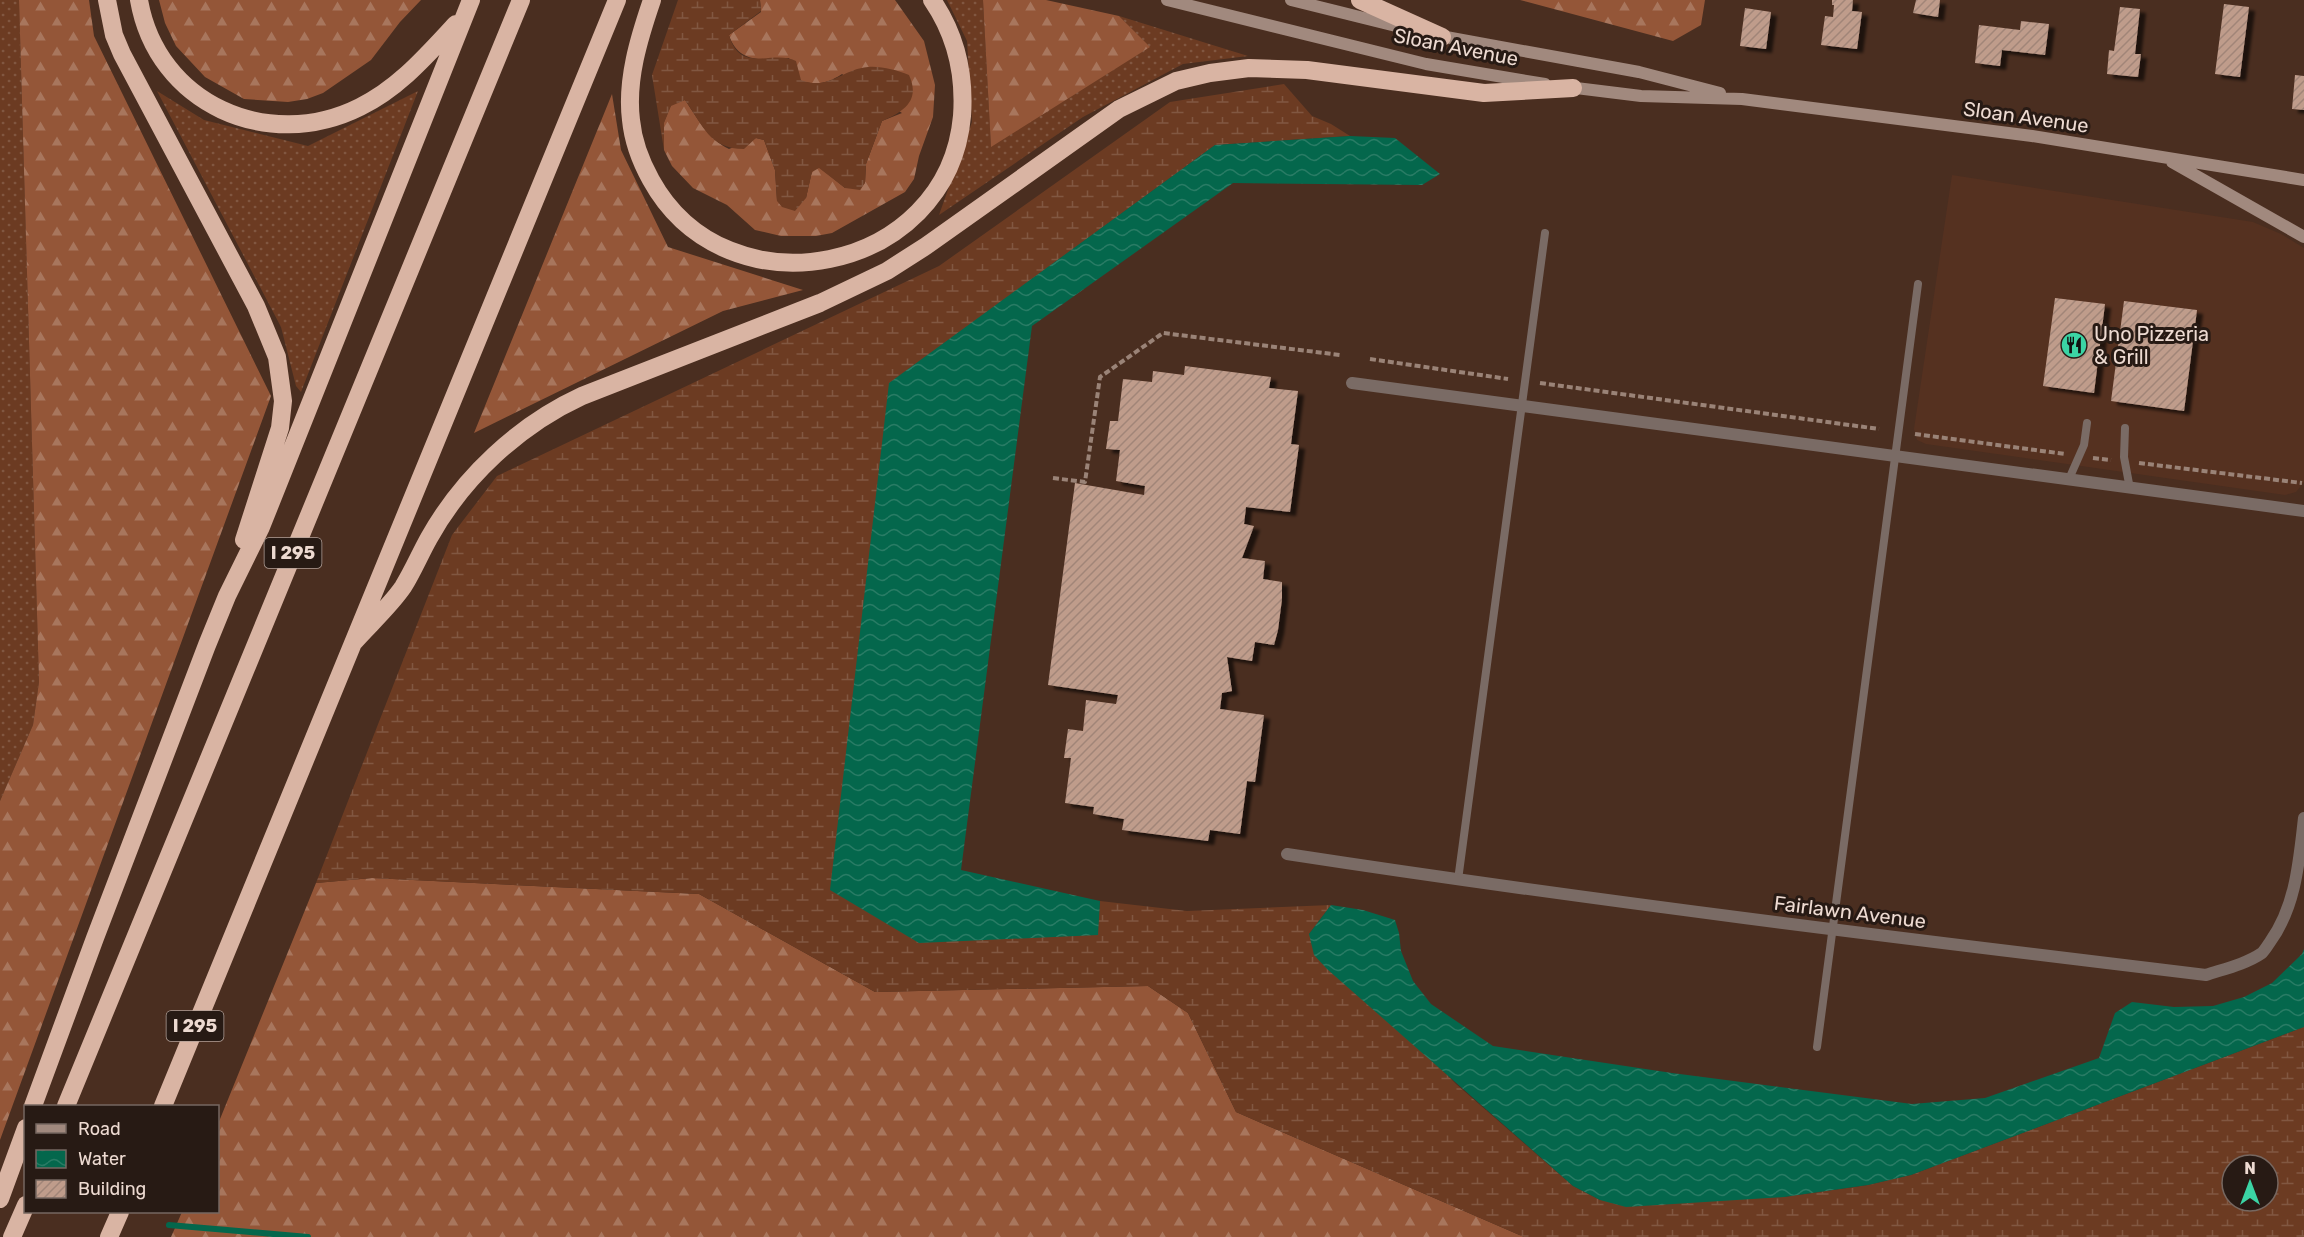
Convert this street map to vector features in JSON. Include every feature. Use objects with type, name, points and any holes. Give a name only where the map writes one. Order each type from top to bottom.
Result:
[{"type":"highway","points":[[34,1105],[99,928],[227,596],[280,428],[283,401],[277,357],[256,306],[122,54],[114,35],[107,0]]},
{"type":"highway","points":[[139,0],[150,38],[160,57],[180,81],[197,95],[224,111],[254,122],[277,125],[326,120],[362,106],[399,82],[467,8]]},
{"type":"highway","name":"I 295","points":[[67,1105],[520,0]]},
{"type":"highway","name":"I 295","points":[[163,1105],[617,0]]},
{"type":"highway","points":[[652,0],[639,38],[630,105],[633,135],[644,166],[655,186],[667,204],[687,224],[725,249],[771,262],[802,264],[844,257],[888,236],[926,202],[945,174],[961,126],[962,78],[951,35],[932,0]]},
{"type":"highway","points":[[1360,0],[1442,37]]},
{"type":"highway","points":[[227,596],[261,527],[467,8]]},
{"type":"highway","points":[[354,642],[403,588],[429,537],[457,497],[491,459],[527,427],[562,405],[582,396],[820,303],[887,271],[926,246],[1119,109],[1157,89],[1202,75],[1249,68],[1307,70],[1484,93],[1573,88]]},
{"type":"highway","points":[[0,1199],[24,1133]]},
{"type":"highway","points":[[12,1237],[24,1210]]},
{"type":"highway","points":[[109,1237],[120,1213]]},
{"type":"main road","name":"Sloan Avenue","points":[[1167,0],[1426,64],[1573,88],[1641,96],[1742,99],[1995,131],[2304,180]]},
{"type":"main road","name":"Sloan Avenue","points":[[1291,0],[1442,37],[1639,72],[1742,99]]},
{"type":"main road","points":[[2163,157],[2304,237]]},
{"type":"street","points":[[1352,383],[2304,511]]},
{"type":"street","name":"Fairlawn Avenue","points":[[1287,854],[1458,880],[1832,930],[2206,975],[2232,967],[2262,952],[2276,933],[2287,913],[2290,901],[2298,866],[2304,818]]},
{"type":"lane","points":[[1458,880],[1545,233]]},
{"type":"lane","points":[[1816,1047],[1918,284]]},
{"type":"lane","points":[[2069,479],[2084,445],[2087,423]]},
{"type":"lane","points":[[2125,428],[2124,457],[2130,489]]},
{"type":"path","points":[[1053,478],[1085,482],[1100,377],[1163,333],[1340,355]]},
{"type":"path","points":[[1371,359],[1508,379]]},
{"type":"path","points":[[1540,383],[1880,429]]},
{"type":"path","points":[[1915,434],[2066,454]]},
{"type":"path","points":[[2093,458],[2112,460]]},
{"type":"path","points":[[2136,463],[2302,483]]},
{"type":"shaded area","points":[[1952,175],[2253,222],[2281,234],[2304,248],[2304,482],[2296,492],[2285,495],[1926,444],[1917,440],[1914,429]]},
{"type":"green space","points":[[0,0],[19,0],[39,682],[33,725],[0,801]]},
{"type":"green space","points":[[19,0],[89,0],[94,36],[271,396],[0,1140],[0,801],[33,725],[39,682]]},
{"type":"green space","points":[[159,0],[421,0],[400,22],[371,60],[323,93],[307,99],[288,102],[244,99],[205,77],[176,46],[165,23]]},
{"type":"green space","points":[[678,0],[760,0],[761,11],[729,35],[734,47],[749,58],[777,57],[796,61],[801,80],[820,83],[850,71],[868,67],[889,69],[909,75],[913,92],[911,99],[897,114],[882,121],[866,164],[865,183],[860,190],[845,188],[819,168],[812,172],[806,198],[795,211],[782,207],[777,201],[775,170],[764,140],[756,138],[744,149],[723,145],[708,134],[685,100],[671,106],[664,123],[664,150],[652,75]]},
{"type":"green space","points":[[760,0],[895,0],[924,41],[935,85],[933,117],[919,156],[914,179],[905,192],[832,233],[816,236],[781,236],[755,230],[727,205],[693,188],[672,166],[664,150],[664,122],[671,105],[685,100],[709,134],[729,149],[756,138],[764,140],[775,170],[777,201],[806,198],[812,171],[819,167],[845,188],[865,183],[866,164],[882,121],[902,113],[842,74],[822,83],[807,83],[801,81],[789,58],[761,59],[745,56],[733,44],[729,35],[761,12]]},
{"type":"green space","points":[[947,0],[983,0],[991,146],[1149,47],[1119,16],[1248,56],[1183,64],[1083,117],[939,215],[972,122],[967,41]]},
{"type":"green space","points":[[983,0],[1046,0],[1119,16],[1150,47],[991,147]]},
{"type":"green space","points":[[1520,0],[1705,0],[1701,25],[1673,41]]},
{"type":"green space","points":[[1284,84],[1312,116],[1350,136],[1215,145],[890,383],[831,890],[1097,935],[1100,901],[1187,911],[1331,905],[1309,934],[1456,1084],[1573,1186],[1600,1200],[1784,1197],[1868,1185],[1911,1175],[2304,1027],[2304,1237],[1524,1237],[1236,1112],[1188,1013],[1148,986],[875,992],[699,894],[372,878],[316,883],[452,535],[497,476],[939,266],[1170,102]]},
{"type":"green space","points":[[157,91],[204,120],[308,146],[418,91],[301,392],[296,386],[281,327]]},
{"type":"green space","points":[[612,94],[621,150],[668,247],[803,290],[723,311],[474,433]]},
{"type":"green space","points":[[372,878],[699,894],[875,992],[1148,986],[1188,1013],[1236,1112],[1524,1237],[171,1237],[182,1213],[219,1213],[219,1122],[316,883]]},
{"type":"water","points":[[1350,136],[1395,138],[1440,174],[1422,185],[1233,183],[1032,326],[961,870],[1100,901],[1098,935],[919,943],[830,890],[889,383],[1215,145]]},
{"type":"water","points":[[1331,905],[1363,910],[1395,920],[1401,951],[1413,981],[1431,1004],[1493,1046],[1672,1073],[1912,1104],[1985,1098],[2099,1058],[2115,1013],[2132,1002],[2174,1007],[2213,1006],[2244,997],[2272,983],[2302,954],[2304,949],[2304,1027],[1911,1175],[1868,1185],[1784,1197],[1626,1207],[1600,1200],[1573,1186],[1327,969],[1314,955],[1309,934]]},
{"type":"building","points":[[1832,0],[1853,0],[1852,11],[1862,12],[1857,49],[1821,45],[1825,16],[1833,17]]},
{"type":"building","points":[[1916,0],[1940,0],[1938,17],[1913,13]]},
{"type":"building","points":[[2224,4],[2249,7],[2240,77],[2215,74]]},
{"type":"building","points":[[2120,7],[2140,9],[2135,54],[2141,54],[2138,77],[2107,74],[2109,50],[2114,51]]},
{"type":"building","points":[[1745,8],[1771,12],[1766,49],[1740,46]]},
{"type":"building","points":[[2021,21],[2049,24],[2045,55],[2002,50],[2000,66],[1975,63],[1979,25],[2020,30]]},
{"type":"building","points":[[2295,75],[2304,76],[2304,110],[2292,109]]},
{"type":"building","name":"Uno Pizzeria & Grill","points":[[2055,298],[2105,304],[2094,393],[2043,386]]},
{"type":"building","points":[[2124,301],[2197,310],[2184,411],[2111,401]]},
{"type":"building","points":[[1185,366],[1271,377],[1269,388],[1298,391],[1291,444],[1299,445],[1290,512],[1246,507],[1244,524],[1254,526],[1242,558],[1265,561],[1263,579],[1282,582],[1278,630],[1274,645],[1255,642],[1252,661],[1227,657],[1232,691],[1222,693],[1220,709],[1264,715],[1255,782],[1247,781],[1240,834],[1210,830],[1208,841],[1122,830],[1124,819],[1093,814],[1094,807],[1065,803],[1071,758],[1064,758],[1068,729],[1083,731],[1086,700],[1116,704],[1118,695],[1048,685],[1075,483],[1144,495],[1145,486],[1116,481],[1120,450],[1106,449],[1110,421],[1118,421],[1123,379],[1152,382],[1153,371],[1184,375]]},
{"type":"waterway","points":[[169,1225],[308,1237]]},
{"type":"place","name":"Uno Pizzeria & Grill","points":[[2074,345]]}]
